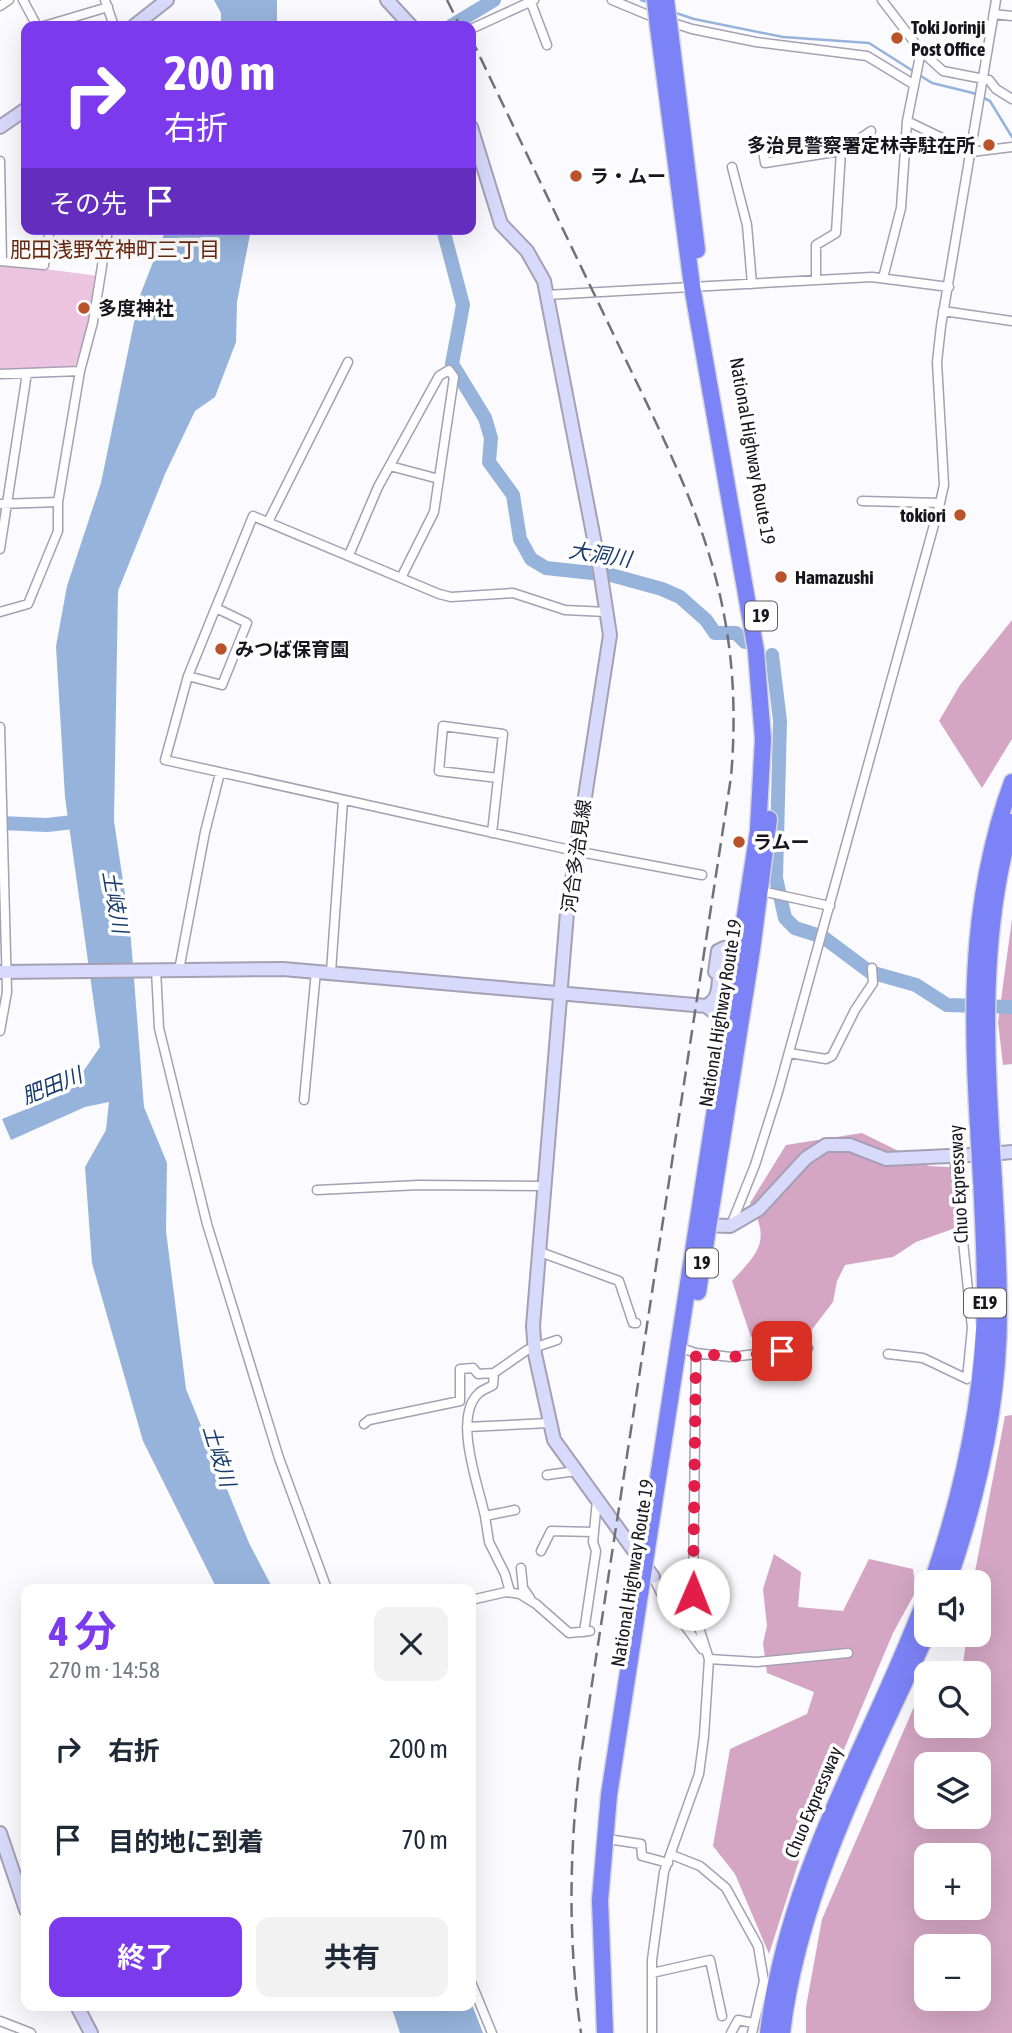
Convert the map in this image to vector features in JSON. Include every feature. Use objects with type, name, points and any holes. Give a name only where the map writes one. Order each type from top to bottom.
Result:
[{"type":"highway","name":"National Highway Route 19","points":[[655,0],[664,29],[696,286],[756,651],[761,705],[762,766],[758,831],[743,952],[702,1226]]},
{"type":"highway","name":"National Highway Route 19","points":[[664,29],[666,0]]},
{"type":"highway","name":"National Highway Route 19","points":[[605,2033],[600,1953],[603,1841],[688,1350],[717,1092],[743,952],[768,892],[772,775],[771,691],[756,586],[696,286]]},
{"type":"highway","name":"Chuo Expressway","points":[[936,1570],[958,1501],[971,1445],[984,1348],[979,1018],[984,920],[992,844],[1012,782]]},
{"type":"highway","name":"Chuo Expressway","points":[[984,920],[1012,822]]},
{"type":"highway","name":"Chuo Expressway","points":[[951,1570],[984,1448],[997,1356],[998,1230],[979,1018]]},
{"type":"highway","name":"National Highway Route 19","points":[[615,2033],[610,1921],[614,1840],[649,1570]]},
{"type":"highway","name":"Chuo Expressway","points":[[768,2033],[779,1963],[814,1851],[914,1625]]},
{"type":"highway","name":"Chuo Expressway","points":[[782,2033],[793,1966],[829,1853],[921,1647]]},
{"type":"main road","points":[[140,21],[167,0]]},
{"type":"main road","points":[[389,1],[407,21]]},
{"type":"main road","points":[[0,127],[21,112]]},
{"type":"main road","name":"河合多治見線","points":[[476,143],[501,224],[534,261],[544,281],[607,612],[608,651],[575,851],[544,1186],[533,1326],[534,1347],[554,1440],[649,1570]]},
{"type":"main road","points":[[692,1004],[711,996],[718,951],[743,952]]},
{"type":"main road","points":[[706,1006],[719,991],[721,965],[725,960],[743,952]]},
{"type":"main road","points":[[5,972],[316,971],[706,1006],[719,1016],[720,1022],[717,1092]]},
{"type":"main road","points":[[702,1226],[730,1226],[759,1209],[806,1158],[826,1145],[850,1146],[886,1158],[970,1155]]},
{"type":"main road","points":[[0,1833],[2,1851],[21,1898]]},
{"type":"main road","points":[[80,2011],[91,2033]]},
{"type":"street","points":[[0,6],[9,0]]},
{"type":"street","points":[[23,0],[34,21]]},
{"type":"street","points":[[476,27],[532,0],[547,45]]},
{"type":"street","points":[[612,0],[648,15],[705,31],[756,42],[867,56],[912,84]]},
{"type":"street","points":[[883,0],[921,51],[949,75],[989,80],[996,89],[1012,99]]},
{"type":"street","points":[[730,1226],[755,1165],[789,1053],[944,485],[937,362],[943,311],[996,0]]},
{"type":"street","points":[[58,21],[107,4],[112,21]]},
{"type":"street","points":[[993,14],[1012,16]]},
{"type":"street","points":[[883,278],[901,208],[907,121],[912,84],[921,51]]},
{"type":"street","points":[[907,121],[971,152],[1012,147]]},
{"type":"street","points":[[762,144],[765,163],[841,151],[871,131]]},
{"type":"street","points":[[816,280],[816,245],[836,233],[841,151]]},
{"type":"street","points":[[0,161],[1,261],[44,265],[49,235]]},
{"type":"street","points":[[732,167],[747,225],[752,284]]},
{"type":"street","points":[[0,612],[27,604],[58,531],[58,502],[107,235]]},
{"type":"street","points":[[547,295],[883,278],[949,287]]},
{"type":"street","points":[[943,311],[1012,321]]},
{"type":"street","points":[[268,522],[348,362]]},
{"type":"street","points":[[349,555],[390,466],[439,376],[449,370],[454,377],[434,512],[401,578]]},
{"type":"street","points":[[0,374],[80,371]]},
{"type":"street","points":[[0,549],[3,503],[27,373]]},
{"type":"street","points":[[390,466],[439,479]]},
{"type":"street","points":[[862,501],[940,503]]},
{"type":"street","points":[[3,503],[58,502]]},
{"type":"street","points":[[607,612],[565,610],[513,593],[451,597],[253,516],[178,703],[166,760],[575,851],[702,875]]},
{"type":"street","points":[[188,676],[222,685],[247,622],[216,608]]},
{"type":"street","points":[[492,833],[503,734],[443,726],[439,771],[498,778]]},
{"type":"street","points":[[0,727],[3,932],[7,992],[0,1031]]},
{"type":"street","points":[[179,970],[205,832],[220,773]]},
{"type":"street","points":[[331,972],[343,801]]},
{"type":"street","points":[[768,892],[830,906]]},
{"type":"street","points":[[150,971],[159,1028],[201,1202],[282,1468],[325,1584]]},
{"type":"street","points":[[304,1100],[316,971]]},
{"type":"street","points":[[789,1053],[826,1059],[832,1056],[855,1010],[873,983],[873,972]]},
{"type":"street","points":[[888,1354],[923,1358],[967,1379],[972,1328],[954,1156]]},
{"type":"street","points":[[317,1190],[419,1185],[544,1186]]},
{"type":"street","points":[[540,1252],[619,1281],[633,1323],[636,1323]]},
{"type":"street","points":[[364,1424],[369,1420],[460,1401],[460,1369],[473,1367],[478,1374],[494,1373],[534,1347],[558,1340]]},
{"type":"street","points":[[652,2033],[652,1973],[660,1900],[670,1859],[699,1774],[709,1660],[695,1615],[693,1594],[688,1350],[732,1357],[808,1348]]},
{"type":"street","points":[[494,1373],[493,1385],[476,1396],[467,1427],[474,1477],[489,1542],[506,1574],[510,1592]]},
{"type":"street","points":[[467,1427],[549,1423]]},
{"type":"street","points":[[547,1475],[576,1471]]},
{"type":"street","points":[[520,1568],[523,1588],[532,1601],[569,1633],[587,1631],[596,1551],[594,1532],[597,1500]]},
{"type":"street","points":[[485,1516],[515,1510]]},
{"type":"street","points":[[541,1551],[551,1531],[594,1532]]},
{"type":"street","points":[[649,1570],[661,1593],[709,1660]]},
{"type":"street","points":[[476,1599],[510,1592],[532,1601]]},
{"type":"street","points":[[709,1660],[757,1662],[848,1653]]},
{"type":"street","points":[[614,1840],[641,1844],[642,1856],[700,1866],[726,1888],[758,1946],[764,1981],[752,2033]]},
{"type":"street","points":[[652,1973],[710,1960],[722,2016]]},
{"type":"street","points":[[476,1994],[492,2033]]},
{"type":"street","points":[[731,2033],[738,2020],[753,2023]]},
{"type":"street","points":[[0,2021],[31,2033]]},
{"type":"shaded area","points":[[0,263],[98,276],[90,323],[74,369],[0,370]]},
{"type":"shaded area","points":[[1012,620],[1012,739],[982,788],[939,721],[960,685]]},
{"type":"shaded area","points":[[1012,919],[1012,1064],[1003,1065],[998,1022]]},
{"type":"shaded area","points":[[862,1133],[929,1166],[966,1168],[967,1224],[916,1242],[893,1257],[845,1265],[837,1281],[833,1302],[807,1336],[751,1337],[732,1281],[755,1254],[761,1237],[760,1227],[750,1203],[786,1145]]},
{"type":"shaded area","points":[[1012,1415],[1012,2033],[806,2033],[806,2007],[822,1919],[914,1707],[914,1738],[991,1738],[991,1661],[963,1661],[965,1647],[991,1647],[991,1570],[975,1570],[1005,1416]]},
{"type":"shaded area","points":[[774,1554],[801,1572],[798,1607],[843,1611],[869,1559],[913,1569],[914,1576],[914,1595],[893,1633],[805,1842],[769,1954],[735,1874],[713,1846],[730,1749],[807,1714],[814,1692],[767,1673],[763,1643],[767,1626],[763,1589]]},
{"type":"water","points":[[214,0],[277,0],[277,21],[221,21],[221,13]]},
{"type":"water","name":"土岐川","points":[[164,235],[250,235],[237,302],[236,342],[215,397],[195,411],[165,474],[118,591],[114,821],[130,928],[144,1107],[167,1163],[166,1231],[186,1389],[249,1543],[270,1584],[214,1584],[143,1441],[92,1263],[85,1167],[106,1130],[109,1102],[85,1107],[11,1140],[2,1119],[69,1092],[100,1047],[65,797],[56,646],[67,586],[101,483],[139,298]]},
{"type":"water","points":[[393,2011],[474,2011],[483,2033],[400,2033]]},
{"type":"waterway","points":[[459,21],[494,0]]},
{"type":"waterway","points":[[641,0],[650,3]]},
{"type":"waterway","points":[[673,12],[694,19],[783,37],[869,43],[932,83],[973,93],[990,101],[1012,137]]},
{"type":"waterway","name":"大洞川","points":[[445,235],[463,305],[452,364],[485,418],[491,438],[489,462],[513,495],[520,539],[531,559],[546,568],[611,575],[662,589],[680,597],[706,620],[715,633],[736,633],[745,642]]},
{"type":"waterway","name":"大洞川","points":[[772,655],[780,721],[776,878],[785,918],[795,928],[823,937],[870,972],[916,985],[947,1005],[1012,1007]]},
{"type":"waterway","points":[[0,823],[47,825],[82,821]]},
{"type":"railway","points":[[447,0],[458,21]]},
{"type":"railway","points":[[476,48],[686,489],[720,594],[730,650],[734,710],[731,777],[580,1762],[572,1864],[572,1931],[581,2033]]},
{"type":"place","name":"Toki Jorinji Post Office","points":[[897,38]]},
{"type":"place","name":"多治見警察署定林寺駐在所","points":[[989,145]]},
{"type":"place","name":"ラ・ムー","points":[[576,176]]},
{"type":"place","name":"多度神社","points":[[84,308]]},
{"type":"place","name":"tokiori","points":[[960,515]]},
{"type":"place","name":"Hamazushi","points":[[781,577]]},
{"type":"place","name":"みつば保育園","points":[[221,649]]},
{"type":"place","name":"ラムー","points":[[739,842]]},
{"type":"district","name":"肥田浅野笠神町三丁目","points":[[115,250]]},
{"type":"route","points":[[693,1594],[696,1353],[732,1357],[782,1351]]},
{"type":"water label","name":"肥田川","points":[[52,1086]]}]
